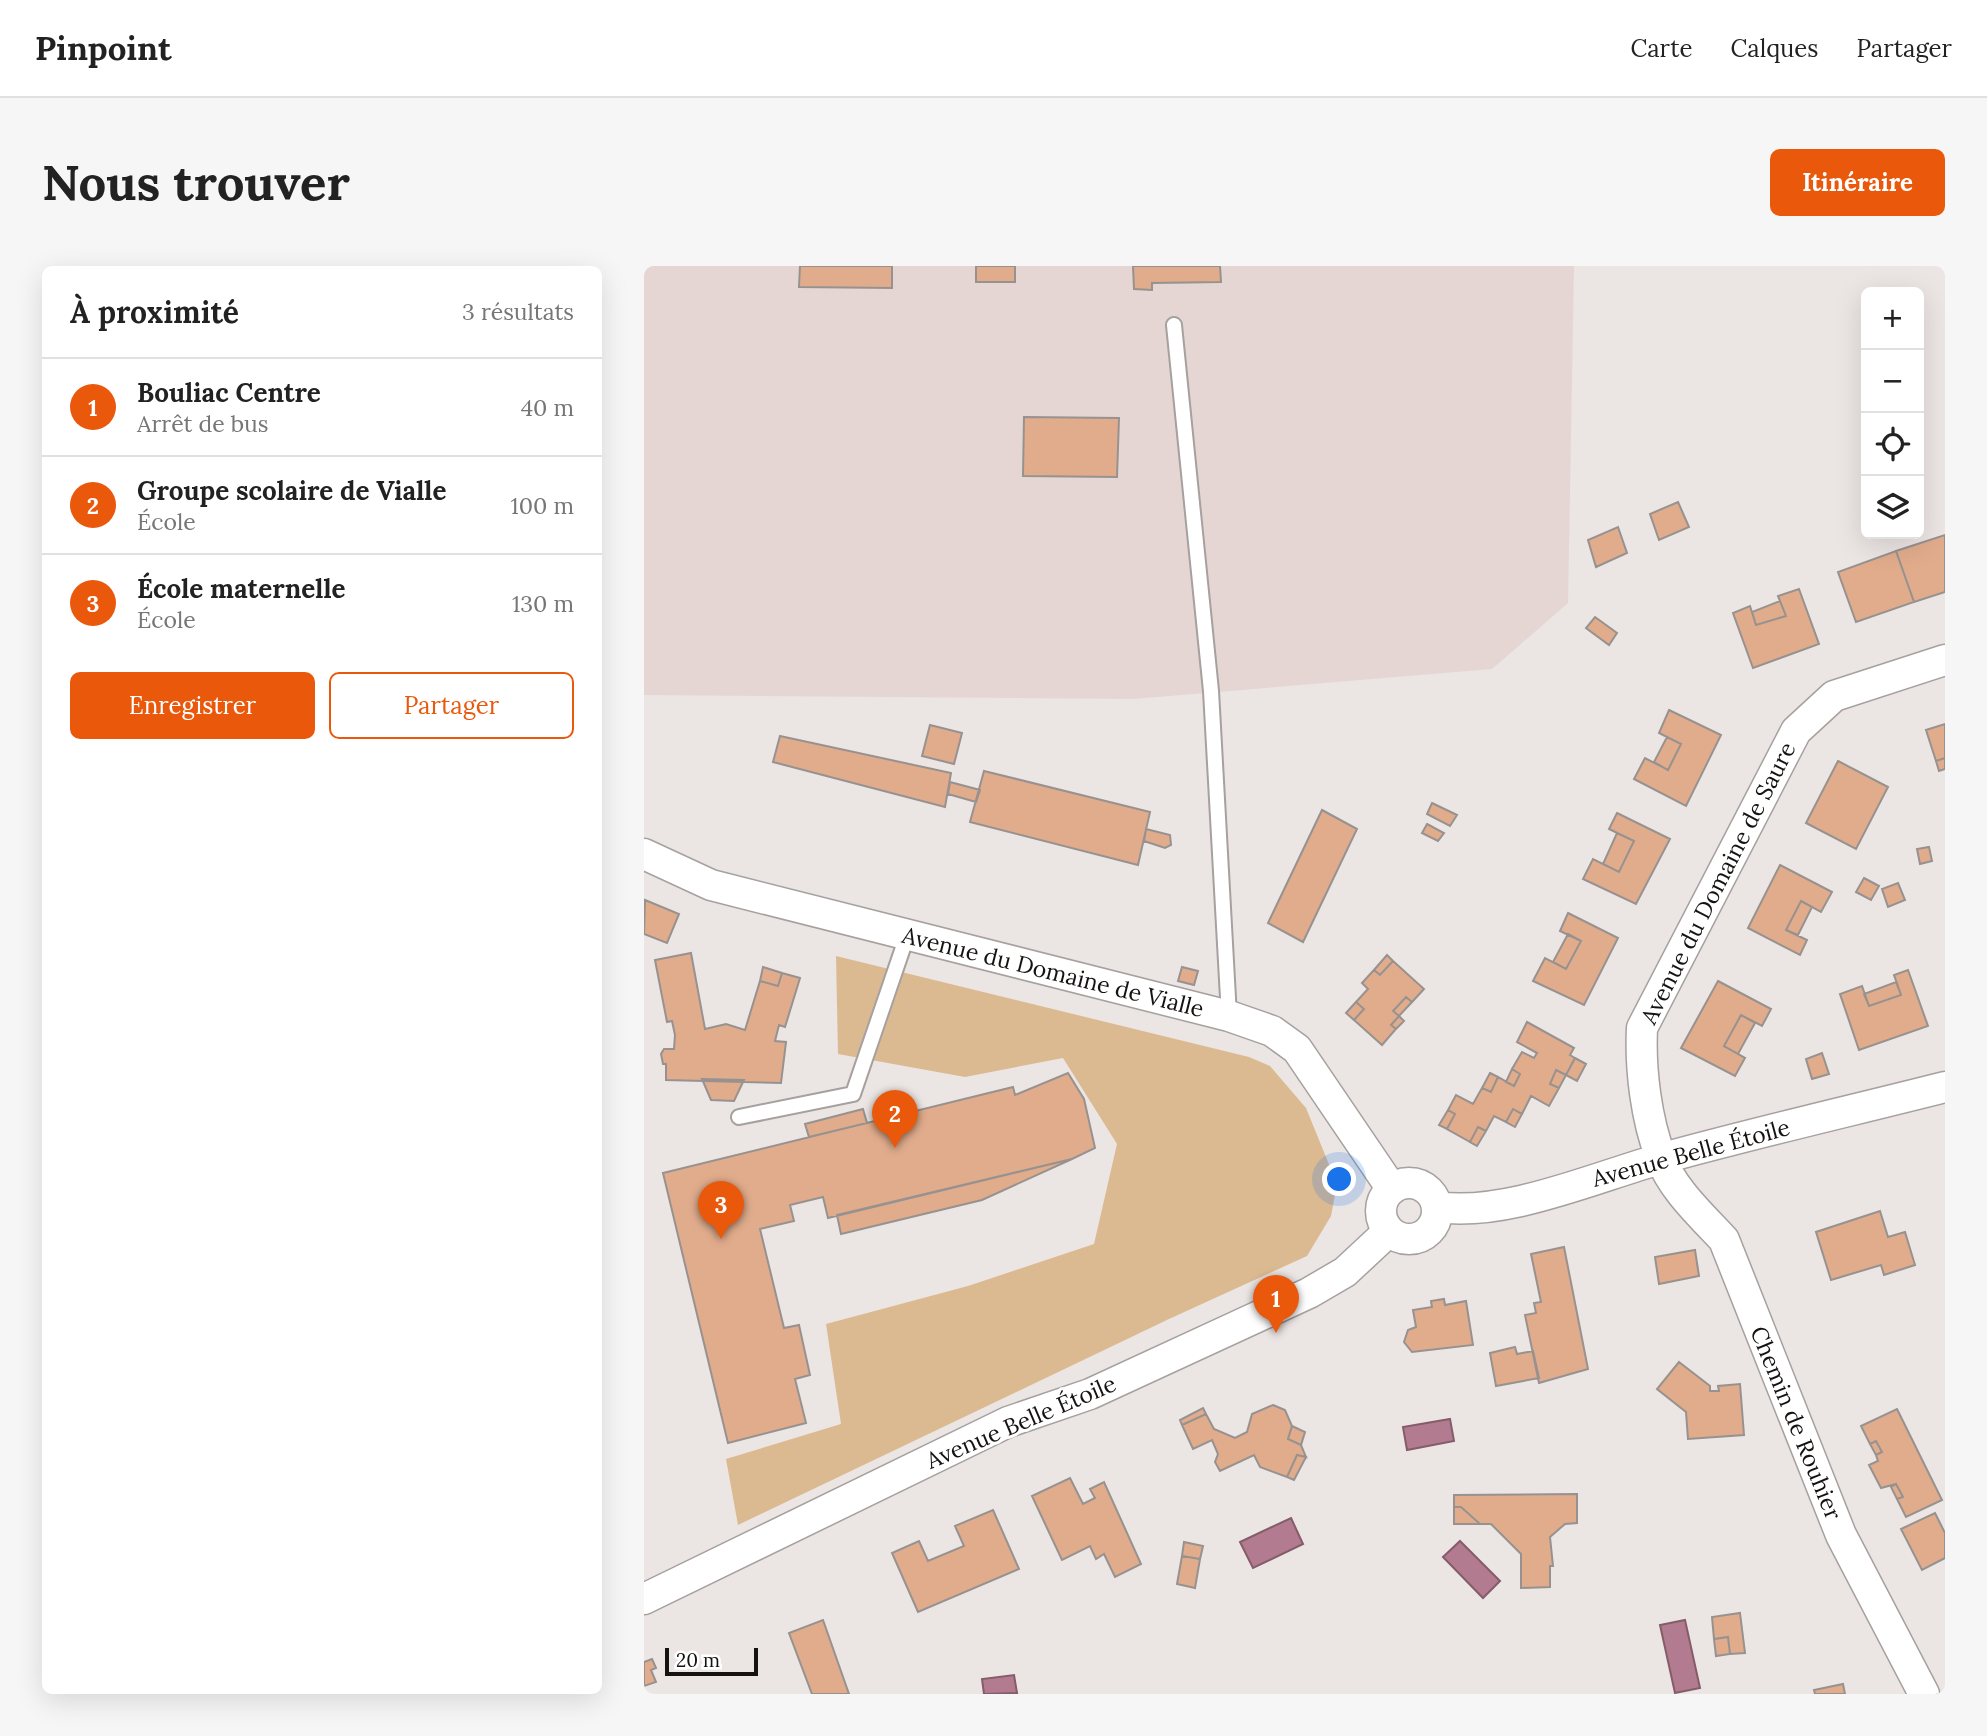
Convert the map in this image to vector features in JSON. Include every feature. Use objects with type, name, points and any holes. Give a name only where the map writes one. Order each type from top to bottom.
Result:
[{"type":"street","name":"Avenue du Domaine de Saure","points":[[1661,1159],[1640,1067],[1642,1028],[1797,731],[1834,696],[1945,660]]},
{"type":"street","name":"Avenue du Domaine de Vialle","points":[[644,854],[711,885],[1229,1016],[1272,1031],[1297,1049],[1392,1189]]},
{"type":"street","name":"Avenue Belle Étoile","points":[[1437,1207],[1476,1209],[1508,1204],[1661,1159],[1945,1087]]},
{"type":"street","name":"Chemin de Rouhier","points":[[1661,1159],[1692,1206],[1724,1240],[1841,1535],[1924,1694]]},
{"type":"street","points":[[1407,1184],[1423,1187],[1435,1199],[1437,1207],[1434,1224],[1422,1236],[1405,1239],[1390,1231],[1382,1218],[1382,1210],[1392,1189],[1407,1184]]},
{"type":"street","name":"Avenue Belle Étoile","points":[[644,1599],[1008,1422],[1090,1394],[1309,1293],[1345,1272],[1390,1231]]},
{"type":"lane","points":[[1174,325],[1211,691],[1229,1016]]},
{"type":"lane","points":[[739,1117],[853,1094],[907,936]]},
{"type":"shaded area","points":[[644,266],[1574,266],[1568,603],[1492,669],[1133,699],[644,695]]},
{"type":"shaded area","points":[[836,956],[1249,1057],[1270,1066],[1306,1108],[1337,1184],[1331,1216],[1307,1256],[738,1525],[726,1459],[841,1424],[826,1324],[968,1286],[1094,1244],[1117,1144],[1063,1058],[965,1077],[838,1054]]},
{"type":"shaded area","points":[[1450,1419],[1454,1441],[1407,1450],[1403,1427]]},
{"type":"shaded area","points":[[1291,1518],[1303,1544],[1253,1568],[1240,1542]]},
{"type":"shaded area","points":[[1460,1541],[1500,1581],[1483,1598],[1443,1557]]},
{"type":"shaded area","points":[[1685,1620],[1700,1688],[1675,1693],[1660,1625]]},
{"type":"shaded area","points":[[1014,1675],[1017,1693],[984,1694],[982,1679]]},
{"type":"building","points":[[800,266],[892,266],[892,288],[799,287]]},
{"type":"building","points":[[976,266],[1015,266],[1015,282],[976,282]]},
{"type":"building","points":[[1133,266],[1220,266],[1221,282],[1152,283],[1152,290],[1134,289]]},
{"type":"building","points":[[1024,417],[1119,418],[1117,477],[1023,476]]},
{"type":"building","points":[[1678,502],[1689,527],[1659,540],[1650,514]]},
{"type":"building","points":[[1618,527],[1627,553],[1596,567],[1588,540]]},
{"type":"building","points":[[1945,535],[1945,592],[1914,602],[1896,551]]},
{"type":"building","points":[[1896,551],[1914,602],[1856,622],[1838,572]]},
{"type":"building","points":[[1799,589],[1819,644],[1753,668],[1733,613],[1750,606],[1756,625],[1786,616],[1778,596]]},
{"type":"building","points":[[1780,601],[1786,616],[1756,625],[1752,612]]},
{"type":"building","points":[[1595,617],[1617,633],[1609,645],[1586,628]]},
{"type":"building","points":[[1669,710],[1721,735],[1686,806],[1634,779],[1645,758],[1668,770],[1681,744],[1659,733]]},
{"type":"building","points":[[1945,724],[1945,758],[1936,761],[1926,730]]},
{"type":"building","points":[[930,725],[962,733],[954,764],[922,756]]},
{"type":"building","points":[[780,736],[951,773],[945,807],[773,762]]},
{"type":"building","points":[[1667,737],[1681,744],[1668,770],[1654,762]]},
{"type":"building","points":[[1945,758],[1945,769],[1939,771],[1936,761]]},
{"type":"building","points":[[1838,761],[1888,787],[1856,849],[1806,823]]},
{"type":"building","points":[[984,771],[1150,812],[1138,865],[970,822]]},
{"type":"building","points":[[950,782],[980,790],[976,802],[948,794]]},
{"type":"building","points":[[1432,803],[1457,815],[1450,826],[1427,814]]},
{"type":"building","points":[[1322,810],[1357,829],[1303,942],[1268,923]]},
{"type":"building","points":[[1617,813],[1670,839],[1636,904],[1583,879],[1593,859],[1619,872],[1634,841],[1609,829]]},
{"type":"building","points":[[1427,824],[1444,833],[1438,841],[1422,833]]},
{"type":"building","points":[[1146,829],[1170,835],[1171,845],[1165,848],[1144,841]]},
{"type":"building","points":[[1617,833],[1634,841],[1619,872],[1603,864]]},
{"type":"building","points":[[1929,847],[1932,861],[1920,864],[1917,849]]},
{"type":"building","points":[[1780,865],[1832,892],[1821,912],[1801,901],[1786,930],[1807,940],[1800,955],[1748,928]]},
{"type":"building","points":[[1864,878],[1879,886],[1871,900],[1856,892]]},
{"type":"building","points":[[1898,883],[1905,900],[1888,907],[1882,889]]},
{"type":"building","points":[[645,900],[679,914],[667,943],[644,934]]},
{"type":"building","points":[[1801,901],[1812,907],[1798,935],[1786,930]]},
{"type":"building","points":[[1568,913],[1618,938],[1584,1005],[1533,981],[1545,958],[1566,969],[1581,941],[1560,931]]},
{"type":"building","points":[[1568,934],[1581,941],[1566,969],[1553,962]]},
{"type":"building","points":[[691,953],[705,1029],[726,1024],[745,1030],[760,981],[778,986],[782,973],[800,978],[785,1027],[779,1025],[775,1041],[786,1042],[781,1083],[666,1080],[666,1064],[663,1064],[661,1054],[664,1049],[674,1049],[675,1035],[672,1021],[667,1022],[655,960]]},
{"type":"building","points":[[1387,955],[1393,961],[1380,975],[1374,970]]},
{"type":"building","points":[[1393,961],[1424,989],[1412,1002],[1406,997],[1393,1011],[1399,1016],[1391,1025],[1396,1029],[1382,1045],[1354,1020],[1364,1009],[1356,1002],[1368,989],[1362,983],[1374,970],[1380,975]]},
{"type":"building","points":[[763,967],[782,973],[778,986],[760,981]]},
{"type":"building","points":[[1182,967],[1198,971],[1194,985],[1178,981]]},
{"type":"building","points":[[1908,970],[1928,1026],[1859,1050],[1840,994],[1862,986],[1869,1006],[1901,995],[1894,975]]},
{"type":"building","points":[[1718,981],[1771,1009],[1762,1026],[1741,1015],[1724,1046],[1745,1058],[1735,1076],[1681,1048]]},
{"type":"building","points":[[1896,982],[1901,995],[1869,1006],[1864,994]]},
{"type":"building","points":[[1406,997],[1412,1002],[1399,1016],[1393,1011]]},
{"type":"building","points":[[1356,1002],[1364,1009],[1354,1020],[1346,1013]]},
{"type":"building","points":[[1741,1015],[1755,1023],[1738,1054],[1724,1046]]},
{"type":"building","points":[[1399,1016],[1404,1021],[1396,1029],[1391,1025]]},
{"type":"building","points":[[1527,1022],[1574,1048],[1570,1055],[1575,1058],[1566,1075],[1556,1070],[1550,1084],[1559,1088],[1549,1106],[1531,1096],[1522,1114],[1513,1109],[1506,1122],[1494,1116],[1486,1131],[1478,1127],[1470,1142],[1447,1129],[1455,1114],[1448,1110],[1456,1095],[1473,1104],[1482,1088],[1491,1092],[1498,1077],[1514,1086],[1520,1074],[1512,1069],[1522,1052],[1534,1058],[1537,1053],[1517,1042]]},
{"type":"building","points":[[1822,1053],[1829,1074],[1812,1079],[1806,1059]]},
{"type":"building","points":[[1575,1058],[1586,1064],[1577,1081],[1566,1075]]},
{"type":"building","points":[[1512,1069],[1520,1074],[1514,1086],[1506,1082]]},
{"type":"building","points":[[1556,1070],[1566,1075],[1559,1088],[1550,1084]]},
{"type":"building","points":[[1068,1073],[1084,1099],[1095,1148],[1072,1159],[828,1218],[823,1197],[790,1205],[794,1221],[760,1229],[784,1328],[799,1325],[810,1375],[795,1379],[806,1423],[728,1443],[663,1173],[1013,1087],[1015,1095]]},
{"type":"building","points":[[1490,1073],[1498,1077],[1491,1092],[1482,1088]]},
{"type":"building","points":[[702,1079],[744,1080],[734,1101],[711,1100]]},
{"type":"building","points":[[863,1109],[867,1123],[809,1137],[805,1124]]},
{"type":"building","points":[[1513,1109],[1522,1114],[1515,1127],[1506,1122]]},
{"type":"building","points":[[1448,1110],[1455,1114],[1447,1129],[1439,1125]]},
{"type":"building","points":[[1478,1127],[1486,1131],[1477,1146],[1470,1142]]},
{"type":"building","points":[[1072,1159],[982,1200],[841,1234],[837,1215]]},
{"type":"building","points":[[1880,1211],[1888,1237],[1905,1232],[1915,1265],[1884,1275],[1881,1265],[1831,1280],[1816,1232]]},
{"type":"building","points":[[1564,1247],[1588,1369],[1539,1383],[1525,1315],[1536,1313],[1534,1303],[1541,1302],[1531,1254]]},
{"type":"building","points":[[1695,1250],[1699,1276],[1659,1284],[1655,1257]]},
{"type":"building","points":[[1444,1299],[1445,1305],[1466,1301],[1473,1345],[1412,1352],[1404,1342],[1408,1330],[1416,1327],[1413,1310],[1432,1307],[1431,1301]]},
{"type":"building","points":[[1515,1347],[1517,1354],[1533,1351],[1539,1378],[1496,1386],[1490,1353]]},
{"type":"building","points":[[1679,1362],[1710,1386],[1710,1391],[1719,1391],[1718,1386],[1740,1384],[1744,1435],[1688,1439],[1686,1412],[1657,1389]]},
{"type":"building","points":[[1273,1405],[1285,1410],[1292,1426],[1288,1439],[1301,1445],[1306,1457],[1297,1455],[1287,1477],[1260,1467],[1254,1455],[1220,1471],[1215,1462],[1218,1454],[1212,1440],[1193,1449],[1182,1425],[1206,1414],[1214,1429],[1235,1438],[1247,1432],[1252,1414]]},
{"type":"building","points":[[1203,1408],[1206,1414],[1182,1425],[1180,1420]]},
{"type":"building","points":[[1897,1409],[1942,1500],[1906,1517],[1897,1499],[1903,1497],[1896,1484],[1881,1488],[1869,1465],[1878,1461],[1876,1455],[1882,1452],[1876,1441],[1870,1444],[1861,1426]]},
{"type":"building","points":[[1292,1426],[1305,1432],[1301,1445],[1288,1439]]},
{"type":"building","points":[[1876,1441],[1882,1452],[1876,1455],[1870,1444]]},
{"type":"building","points":[[1297,1455],[1306,1457],[1294,1480],[1287,1477]]},
{"type":"building","points":[[1070,1478],[1083,1504],[1095,1498],[1090,1489],[1104,1482],[1141,1564],[1115,1577],[1104,1554],[1096,1559],[1090,1546],[1062,1560],[1032,1496]]},
{"type":"building","points":[[1896,1484],[1903,1497],[1897,1499],[1891,1487]]},
{"type":"building","points":[[1577,1494],[1577,1523],[1565,1524],[1550,1537],[1553,1566],[1550,1566],[1550,1587],[1521,1588],[1521,1554],[1491,1524],[1480,1524],[1461,1507],[1454,1507],[1454,1495]]},
{"type":"building","points":[[1454,1507],[1461,1507],[1480,1524],[1454,1524]]},
{"type":"building","points":[[993,1510],[1019,1569],[918,1612],[892,1553],[919,1541],[928,1561],[964,1546],[955,1526]]},
{"type":"building","points":[[1935,1513],[1945,1533],[1945,1558],[1922,1570],[1901,1529]]},
{"type":"building","points":[[1184,1542],[1203,1546],[1200,1559],[1182,1556]]},
{"type":"building","points":[[1182,1556],[1200,1559],[1195,1588],[1177,1584]]},
{"type":"building","points":[[1740,1613],[1745,1653],[1730,1654],[1728,1637],[1714,1639],[1712,1617]]},
{"type":"building","points":[[823,1620],[849,1694],[812,1694],[789,1633]]},
{"type":"building","points":[[1728,1637],[1730,1654],[1716,1656],[1714,1639]]},
{"type":"building","points":[[652,1659],[656,1668],[651,1670],[656,1682],[644,1686],[644,1662]]},
{"type":"building","points":[[1843,1684],[1845,1694],[1815,1694],[1814,1690]]},
{"type":"place","name":"Groupe scolaire de Vialle","points":[[895,1148]]},
{"type":"place","name":"École maternelle","points":[[721,1239]]},
{"type":"place","name":"Bouliac Centre","points":[[1276,1333]]}]
